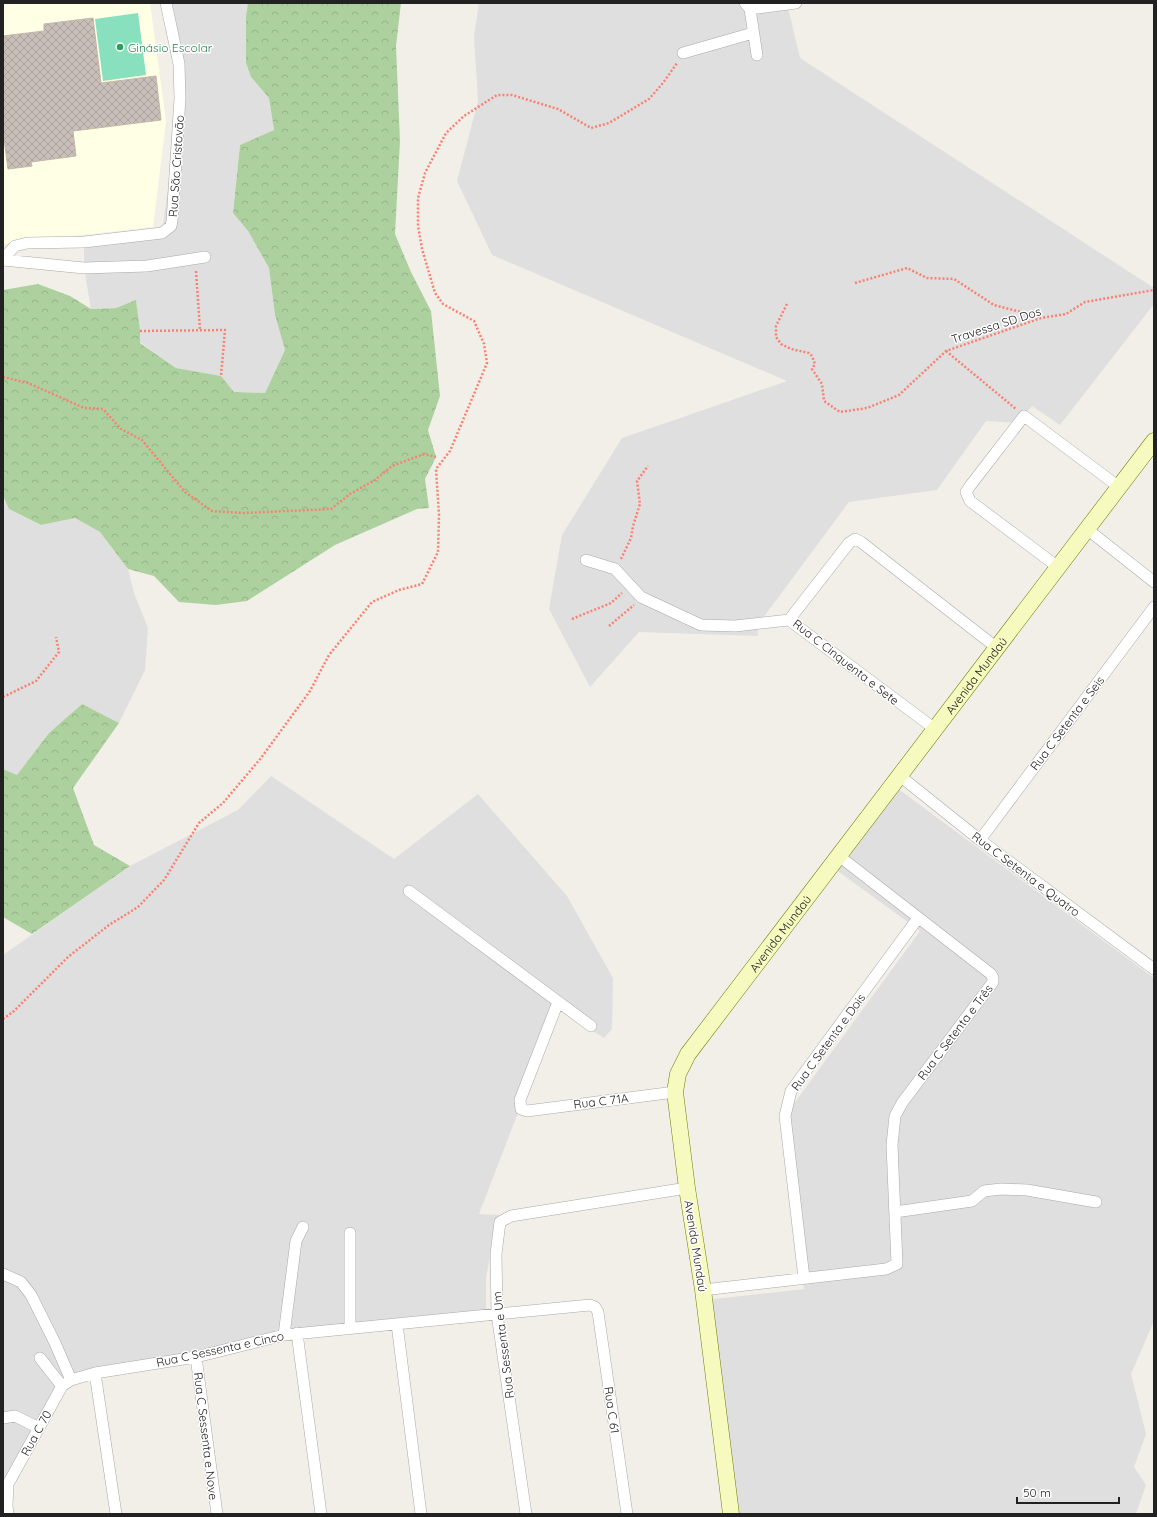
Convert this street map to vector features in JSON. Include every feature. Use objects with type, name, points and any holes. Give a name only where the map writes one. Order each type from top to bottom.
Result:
[{"type":"street","name":"Rua São Cristovão","points":[[3,259],[15,246],[27,243],[84,242],[162,233],[171,226],[180,98],[179,64],[166,3]]},
{"type":"street","points":[[757,55],[747,6],[796,3]]},
{"type":"street","points":[[683,53],[753,33]]},
{"type":"street","points":[[3,259],[84,268],[147,266],[200,258]]},
{"type":"street","points":[[1058,567],[970,501],[966,492],[1024,416],[1119,487]]},
{"type":"street","name":"Avenida Mundaú","points":[[731,1514],[703,1290],[687,1188],[675,1092],[678,1074],[688,1054],[1119,487],[1153,445]]},
{"type":"street","points":[[1087,529],[1154,582]]},
{"type":"street","name":"Rua C Cinquenta e Sete","points":[[935,729],[789,620],[849,543],[855,539],[861,542],[997,648]]},
{"type":"street","points":[[586,560],[616,569],[641,597],[701,625],[735,626],[789,620]]},
{"type":"street","name":"Rua C Setenta e Seis","points":[[980,840],[1154,607]]},
{"type":"street","name":"Rua C Setenta e Quatro","points":[[900,776],[980,840],[1154,969]]},
{"type":"street","name":"Rua C Setenta e Três","points":[[804,1278],[886,1269],[897,1264],[892,1145],[895,1116],[902,1103],[993,982],[994,978],[991,974],[839,856]]},
{"type":"street","points":[[409,891],[591,1026]]},
{"type":"street","name":"Rua C Setenta e Dois","points":[[804,1278],[785,1116],[791,1091],[918,918]]},
{"type":"street","name":"Rua C 71A","points":[[558,1002],[520,1100],[521,1109],[527,1111],[675,1092]]},
{"type":"street","name":"Rua Sessenta e Um","points":[[526,1514],[497,1314],[496,1254],[500,1222],[510,1216],[687,1188]]},
{"type":"street","points":[[895,1212],[972,1202],[984,1191],[1001,1189],[1027,1190],[1096,1202]]},
{"type":"street","points":[[284,1335],[296,1241],[303,1227]]},
{"type":"street","points":[[350,1233],[350,1328]]},
{"type":"street","points":[[3,1274],[21,1282],[31,1295],[55,1343],[66,1383]]},
{"type":"street","points":[[703,1290],[804,1278]]},
{"type":"street","name":"Rua C Sessenta e Cinco","points":[[95,1373],[196,1357],[297,1333],[590,1304],[596,1306]]},
{"type":"street","name":"Rua C 61","points":[[596,1306],[627,1514]]},
{"type":"street","points":[[397,1324],[421,1514]]},
{"type":"street","name":"Rua C Sessenta e Cinco","points":[[297,1333],[321,1514]]},
{"type":"street","name":"Rua C Sessenta e Nove","points":[[196,1357],[217,1514]]},
{"type":"street","points":[[40,1358],[66,1383]]},
{"type":"street","points":[[66,1383],[95,1373],[116,1514]]},
{"type":"street","name":"Rua C 70","points":[[6,1509],[5,1484],[66,1383]]},
{"type":"street","points":[[3,1418],[15,1416],[39,1428]]},
{"type":"path","points":[[3,1019],[14,1011],[68,957],[109,925],[138,907],[164,880],[199,823],[223,803],[261,758],[310,691],[329,655],[372,602],[399,590],[422,584],[438,552],[439,515],[436,469],[450,451],[487,363],[484,344],[474,321],[444,304],[435,293],[422,249],[418,226],[418,198],[425,173],[446,133],[464,116],[497,95],[512,95],[558,109],[592,128],[609,124],[649,99],[663,83],[683,53]]},
{"type":"path","points":[[200,258],[200,330]]},
{"type":"path","points":[[855,283],[907,268],[928,278],[954,279],[994,305],[1041,318]]},
{"type":"path","name":"Travessa SD Dos","points":[[787,304],[776,326],[776,337],[781,344],[791,350],[809,353],[812,356],[815,364],[812,369],[822,384],[824,401],[840,412],[866,408],[899,395],[946,351],[1041,318],[1066,314],[1085,302],[1154,290]]},
{"type":"path","points":[[140,331],[224,330],[221,376]]},
{"type":"path","points":[[946,351],[1024,416]]},
{"type":"path","points":[[3,377],[28,383],[84,408],[103,409],[121,429],[142,440],[185,492],[212,510],[243,513],[331,509],[350,494],[376,480],[392,466],[424,454],[436,457]]},
{"type":"path","points":[[616,569],[631,538],[640,504],[637,481],[648,466]]},
{"type":"path","points":[[572,618],[611,603],[630,586]]},
{"type":"path","points":[[609,626],[633,606],[641,597]]},
{"type":"path","points":[[3,697],[36,681],[59,652],[56,637]]},
{"type":"shaded area","points":[[3,3],[150,3],[166,121],[153,227],[3,244]]},
{"type":"shaded area","points":[[166,3],[248,3],[246,16],[246,63],[251,77],[269,98],[274,130],[240,145],[233,213],[248,231],[269,268],[275,315],[285,350],[265,393],[234,392],[221,376],[176,368],[140,342],[136,300],[116,308],[91,309],[84,268],[84,242],[162,233],[180,98]]},
{"type":"shaded area","points":[[479,3],[787,3],[800,58],[1154,288],[1154,304],[1060,425],[1032,406],[1018,423],[986,421],[937,490],[849,502],[757,626],[758,636],[639,632],[590,687],[549,609],[562,535],[622,438],[787,381],[492,255],[457,181],[478,101],[474,36]]},
{"type":"shaded area","points":[[3,497],[9,509],[41,525],[75,518],[100,532],[128,569],[134,593],[148,628],[145,670],[119,723],[82,704],[49,733],[17,775],[3,769]]},
{"type":"shaded area","points":[[271,776],[394,859],[478,794],[567,896],[613,978],[612,1029],[604,1038],[558,1009],[479,1214],[499,1215],[486,1277],[486,1321],[300,1337],[60,1383],[18,1462],[3,1481],[3,955],[130,866],[238,810]]},
{"type":"shaded area","points":[[897,788],[1154,978],[1154,1321],[1131,1374],[1146,1434],[1134,1467],[1146,1485],[1136,1514],[726,1514],[696,1301],[804,1289],[782,1120],[920,931],[835,869]]},
{"type":"green space","points":[[248,3],[401,3],[396,46],[400,141],[395,234],[411,272],[431,311],[440,396],[428,430],[436,457],[425,479],[429,508],[417,509],[335,545],[247,601],[216,605],[179,602],[154,576],[128,569],[100,532],[75,518],[41,525],[9,509],[3,496],[3,290],[38,284],[70,296],[91,309],[116,308],[136,300],[140,343],[176,368],[221,376],[234,392],[265,393],[285,350],[275,315],[269,268],[248,231],[233,213],[240,145],[274,130],[269,98],[251,77],[246,63],[246,16]]},
{"type":"green space","name":"Ginásio Escolar","points":[[138,13],[146,75],[103,81],[95,19]]},
{"type":"green space","points":[[82,704],[119,723],[73,788],[94,845],[130,866],[32,934],[3,917],[3,769],[17,775],[49,733]]},
{"type":"building","points":[[93,18],[101,83],[156,76],[161,120],[73,131],[76,156],[31,162],[32,166],[8,169],[3,131],[3,36],[44,31],[44,24]]},
{"type":"place","name":"Ginásio Escolar","points":[[120,47]]}]
